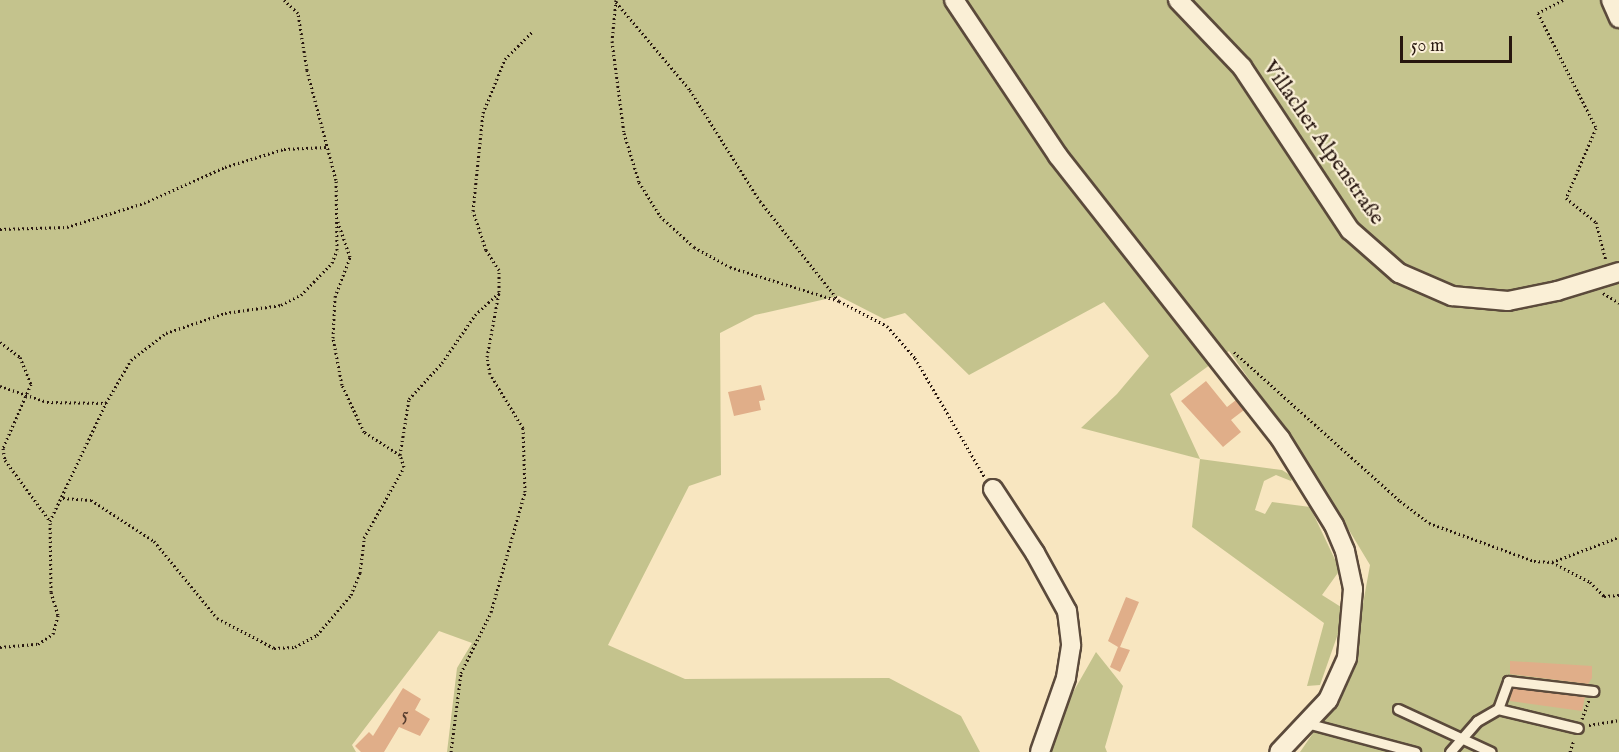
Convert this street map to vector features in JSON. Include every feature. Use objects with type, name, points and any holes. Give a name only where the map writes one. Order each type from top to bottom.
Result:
[{"type":"street","points":[[954,0],[1058,156],[1203,343],[1221,360],[1287,453],[1334,525],[1345,551],[1353,589],[1347,658],[1328,700],[1310,723],[1279,752]]},
{"type":"street","name":"Villacher Alpenstraße","points":[[1178,0],[1242,67],[1350,230],[1399,273],[1452,296],[1499,301],[1557,291],[1614,273]]},
{"type":"street","points":[[1611,0],[1619,18]]},
{"type":"street","points":[[993,489],[1067,611],[1071,646],[1066,678],[1040,752]]},
{"type":"lane","points":[[1450,752],[1463,741],[1477,721],[1498,709],[1508,681],[1593,691]]},
{"type":"lane","points":[[1398,709],[1491,752]]},
{"type":"lane","points":[[1498,709],[1578,728]]},
{"type":"lane","points":[[1310,723],[1415,752]]},
{"type":"path","points":[[0,647],[38,644],[53,634],[58,615],[51,592],[50,521],[63,498],[106,403],[132,360],[166,333],[225,314],[281,305],[301,295],[332,264],[337,250],[336,180],[307,70],[298,13],[284,0]]},
{"type":"path","points":[[1563,0],[1538,13],[1596,128],[1566,198],[1596,222],[1614,273]]},
{"type":"path","points":[[616,1],[690,90],[760,201],[839,301]]},
{"type":"path","points":[[616,1],[612,41],[624,133],[639,182],[660,216],[694,247],[730,267],[839,301],[887,326],[915,358],[993,489]]},
{"type":"path","points":[[451,752],[461,673],[491,612],[525,492],[523,428],[490,374],[487,357],[500,292],[499,270],[486,250],[473,211],[476,157],[483,113],[505,58],[532,32]]},
{"type":"path","points":[[0,229],[68,227],[144,202],[225,166],[284,149],[327,147]]},
{"type":"path","points":[[336,217],[350,257],[335,297],[333,338],[342,385],[364,432],[400,454]]},
{"type":"path","points":[[63,498],[91,500],[154,541],[217,618],[274,648],[295,647],[317,635],[351,595],[360,573],[364,538],[404,468],[400,454],[409,399],[442,363],[475,315],[500,292]]},
{"type":"path","points":[[0,342],[20,357],[28,370],[29,396],[3,448],[19,482],[50,521]]},
{"type":"path","points":[[1226,345],[1400,501],[1429,523],[1521,559],[1552,562],[1590,582],[1604,596],[1619,595]]},
{"type":"path","points":[[0,386],[47,402],[106,403]]},
{"type":"path","points":[[1552,562],[1619,537]]},
{"type":"path","points":[[1578,728],[1619,720]]},
{"type":"shaded area","points":[[0,0],[1619,0],[1619,752],[1300,752],[1349,681],[1370,565],[1308,462],[1229,351],[1170,394],[1200,459],[1081,428],[1117,394],[1149,356],[1104,302],[969,375],[905,313],[884,319],[839,296],[755,315],[720,333],[721,475],[689,486],[608,645],[685,679],[889,678],[961,716],[980,752],[447,752],[457,668],[472,643],[439,631],[352,745],[356,752],[0,752]]},
{"type":"shaded area","points":[[1200,459],[1282,470],[1293,477],[1291,481],[1276,475],[1264,481],[1255,510],[1265,514],[1272,502],[1310,507],[1340,570],[1322,595],[1341,607],[1340,628],[1320,685],[1307,686],[1324,623],[1192,527]]},
{"type":"shaded area","points":[[1096,652],[1123,686],[1105,747],[1107,752],[1039,752]]},
{"type":"building","points":[[1206,381],[1227,407],[1236,400],[1244,410],[1231,420],[1241,432],[1223,447],[1181,401]]},
{"type":"building","points":[[761,385],[765,400],[759,401],[761,410],[734,416],[728,392]]},
{"type":"building","points":[[1126,597],[1139,602],[1120,647],[1130,650],[1120,672],[1110,667],[1118,647],[1108,641]]},
{"type":"building","points":[[1510,661],[1592,666],[1592,678],[1588,684],[1510,674]]},
{"type":"building","points":[[403,688],[421,699],[415,710],[430,719],[420,736],[399,727],[384,752],[361,752],[355,746],[369,732],[373,736]]},
{"type":"building","points":[[1513,688],[1585,697],[1582,711],[1510,701]]}]
